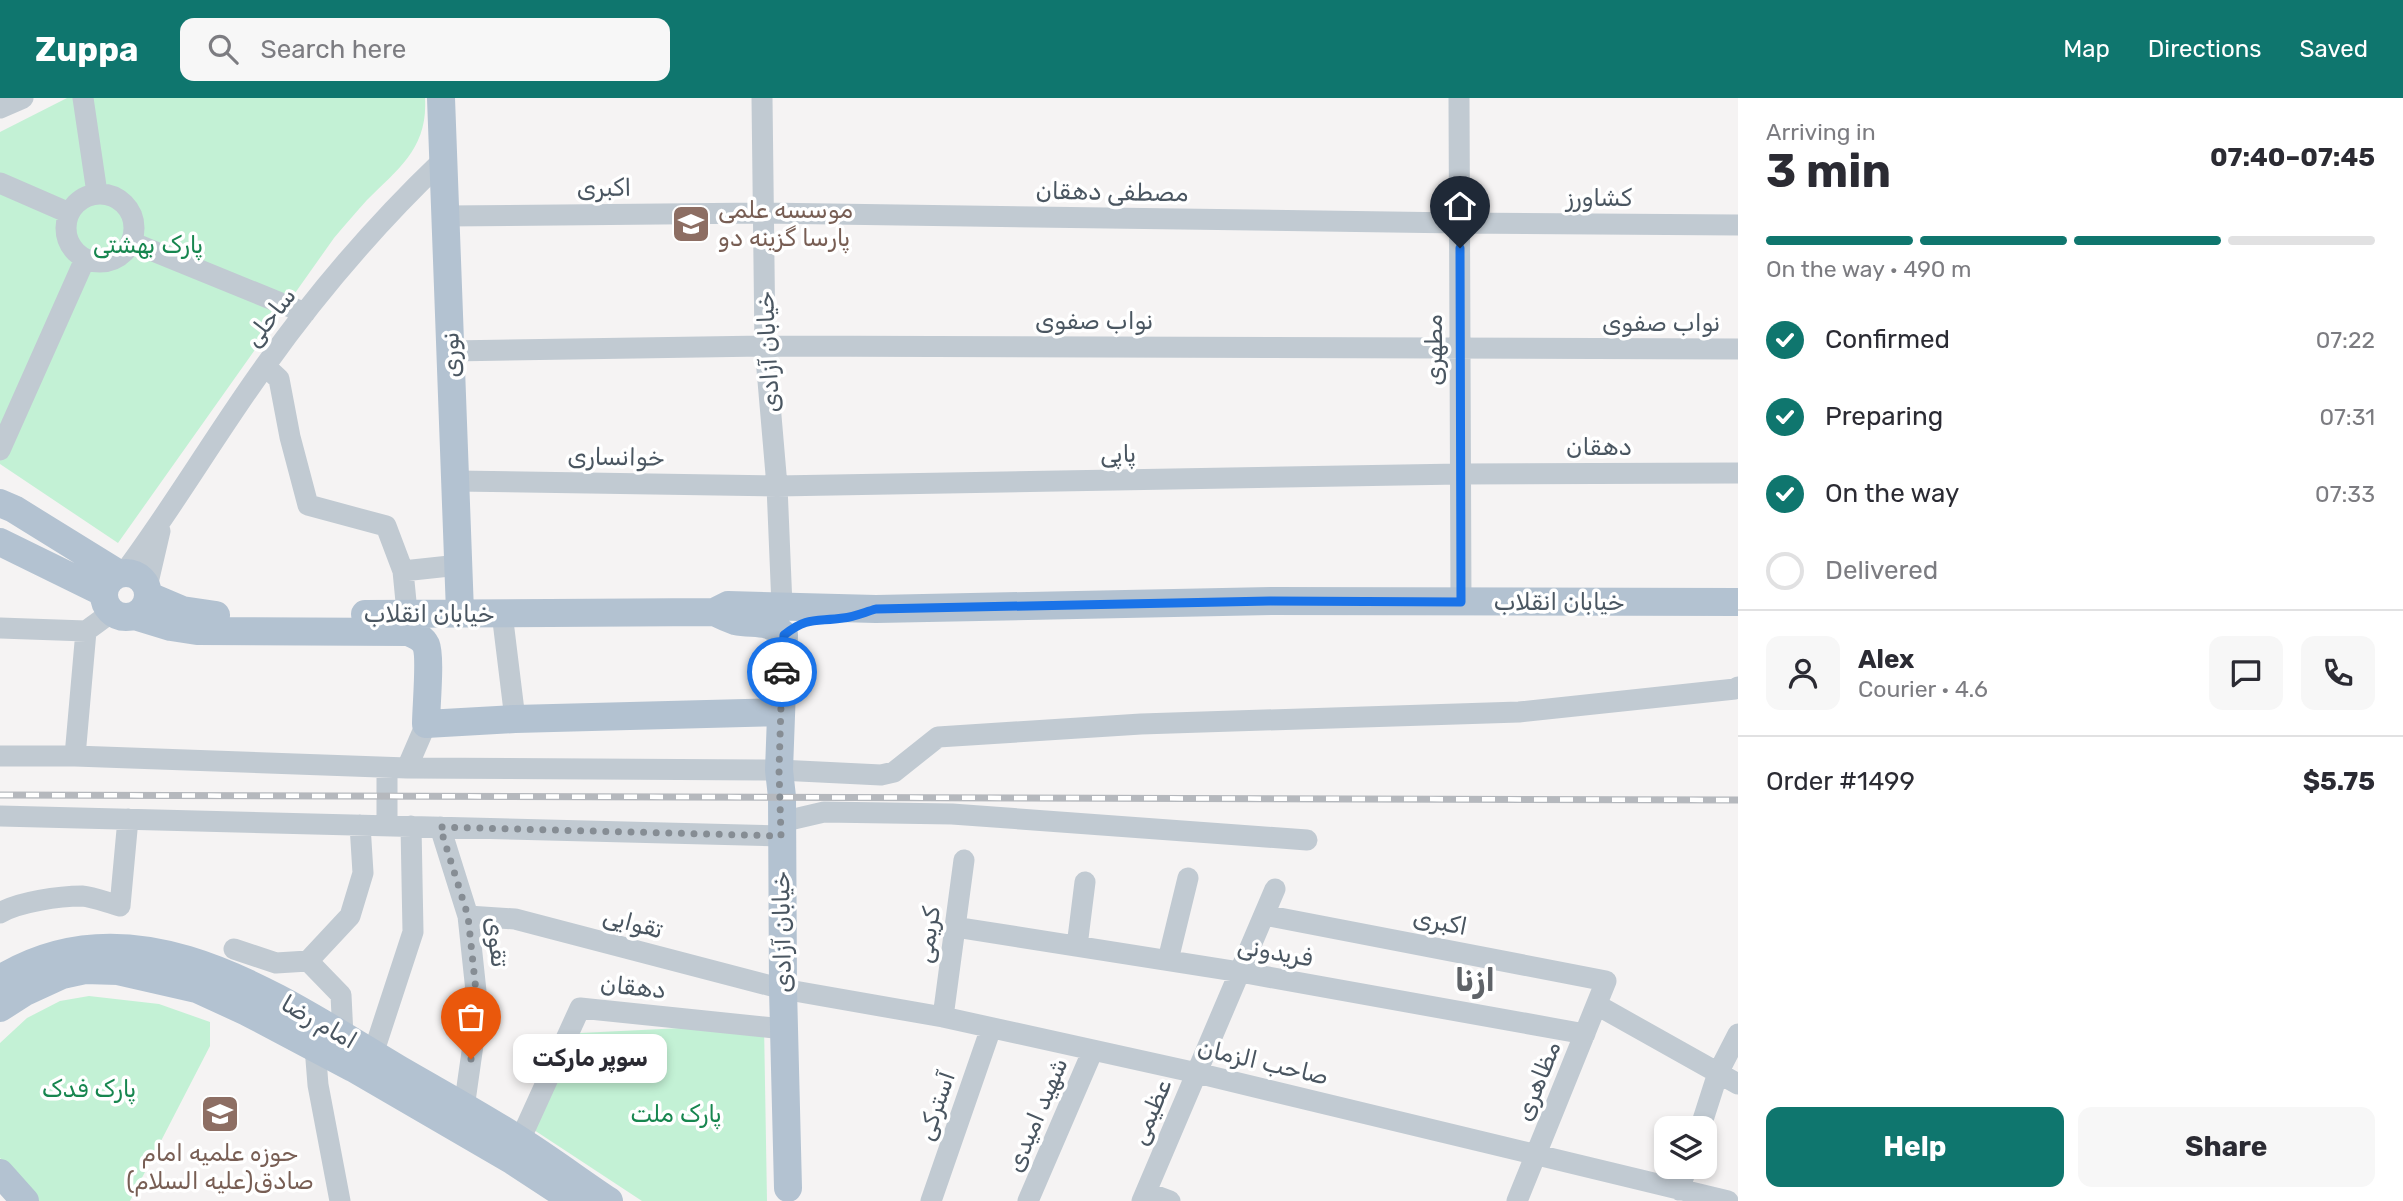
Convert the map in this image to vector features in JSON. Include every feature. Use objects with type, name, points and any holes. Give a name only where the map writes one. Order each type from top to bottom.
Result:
[{"type":"main road","name":"نوری","points":[[441,98],[460,612]]},
{"type":"main road","points":[[0,503],[14,509],[127,593]]},
{"type":"main road","points":[[0,542],[49,565],[127,593]]},
{"type":"main road","points":[[0,558],[49,565]]},
{"type":"main road","name":"خیابان انقلاب","points":[[127,593],[171,627],[197,631],[407,622],[460,612],[713,612],[728,606],[876,609],[1270,601],[1738,602]]},
{"type":"main road","name":"خیابان انقلاب","points":[[713,612],[735,621],[768,624],[784,635],[806,621],[843,618],[876,609]]},
{"type":"main road","points":[[407,622],[426,644],[426,724],[780,712]]},
{"type":"main road","name":"خیابان آزادی","points":[[784,635],[779,770],[789,1197]]},
{"type":"main road","name":"امام رضا","points":[[0,979],[19,967],[49,955],[83,949],[124,947],[159,952],[235,976],[520,1140],[608,1201]]},
{"type":"main road","name":"امام رضا","points":[[0,1008],[25,992],[62,975],[85,970],[118,971],[197,989],[315,1047],[513,1161],[574,1201]]},
{"type":"main road","points":[[0,1173],[24,1201]]},
{"type":"street","points":[[83,98],[97,194]]},
{"type":"street","name":"خیابان آزادی","points":[[762,98],[765,346],[782,606]]},
{"type":"street","name":"مطهری","points":[[1459,98],[1461,602]]},
{"type":"street","name":"ساحلی","points":[[127,593],[162,522],[265,366],[305,313],[395,205],[442,161]]},
{"type":"street","points":[[0,183],[69,213]]},
{"type":"street","points":[[97,194],[114,197],[128,208],[134,225],[131,242],[120,256],[103,262],[85,259],[72,247],[66,222],[69,213],[80,200],[97,194]]},
{"type":"street","name":"اکبری","points":[[445,216],[763,213]]},
{"type":"street","name":"مصطفی دهقان","points":[[763,213],[1459,223]]},
{"type":"street","name":"کشاورز","points":[[1459,223],[1738,225]]},
{"type":"street","points":[[131,242],[305,313]]},
{"type":"street","points":[[0,450],[85,259]]},
{"type":"street","name":"نواب صفوی","points":[[451,351],[765,346],[1738,349]]},
{"type":"street","points":[[265,366],[279,379],[290,437],[308,505],[386,526],[403,570],[407,622]]},
{"type":"street","name":"دهقان","points":[[1460,474],[1738,473]]},
{"type":"street","name":"پاپی","points":[[776,486],[1460,474]]},
{"type":"street","name":"خوانساری","points":[[456,481],[776,486]]},
{"type":"street","points":[[403,570],[458,565]]},
{"type":"street","points":[[75,756],[86,631],[127,593]]},
{"type":"street","points":[[502,613],[515,719]]},
{"type":"street","points":[[0,628],[86,631]]},
{"type":"street","points":[[0,755],[397,768],[779,770],[881,775],[894,772],[937,737],[1141,724],[1519,712],[1738,687]]},
{"type":"street","points":[[387,826],[397,768],[426,724]]},
{"type":"street","points":[[0,816],[440,827],[781,829],[824,813],[952,814],[1307,840]]},
{"type":"street","points":[[0,913],[9,908],[83,896],[120,906],[128,819]]},
{"type":"street","points":[[234,949],[276,963],[307,961],[350,916],[363,873],[360,825]]},
{"type":"street","points":[[373,1054],[413,932],[411,826]]},
{"type":"street","name":"تقوی","points":[[440,827],[468,916],[478,1010],[464,1108]]},
{"type":"street","name":"کریمی","points":[[943,1017],[964,860]]},
{"type":"street","points":[[1168,960],[1188,878]]},
{"type":"street","points":[[1077,946],[1085,882]]},
{"type":"street","name":"عظیمی","points":[[1144,1196],[1275,889]]},
{"type":"street","name":"اکبری","points":[[1264,915],[1606,981]]},
{"type":"street","name":"تقوایی","points":[[468,916],[515,919],[783,989]]},
{"type":"street","name":"فریدونی","points":[[955,927],[1240,972],[1585,1034]]},
{"type":"street","points":[[307,961],[341,996],[342,1036]]},
{"type":"street","name":"مظاهری","points":[[1517,1201],[1606,981]]},
{"type":"street","name":"صاحب الزمان","points":[[783,989],[943,1017],[1197,1073],[1728,1201]]},
{"type":"street","points":[[1597,1005],[1738,1084]]},
{"type":"street","name":"دهقان","points":[[520,1140],[580,1008],[783,1029]]},
{"type":"street","name":"آسترکی","points":[[931,1201],[991,1028]]},
{"type":"street","points":[[1704,1116],[1718,1073],[1738,1034]]},
{"type":"street","points":[[315,1047],[318,1085],[340,1201]]},
{"type":"street","name":"شهید امیدی","points":[[1028,1201],[1093,1050]]},
{"type":"street","points":[[1679,1190],[1683,1179]]},
{"type":"street","points":[[1144,1196],[1170,1201]]},
{"type":"green space","name":"پارک بهشتی","points":[[67,98],[425,98],[422,131],[409,156],[334,238],[118,543],[0,464],[0,132]]},
{"type":"green space","name":"پارک فدک","points":[[89,996],[159,1004],[210,1022],[210,1046],[130,1201],[38,1201],[0,1158],[0,1043],[27,1018],[60,1001]]},
{"type":"green space","name":"پارک ملت","points":[[764,1024],[767,1201],[642,1201],[531,1128],[580,1033]]},
{"type":"railway","points":[[0,795],[1738,800]]},
{"type":"way so far","points":[[471,1059],[478,1010],[468,916],[440,827],[781,836],[782,797],[779,770],[782,672]]},
{"type":"place","name":"موسسه علمی پارسا گزینه دو","points":[[691,224]]},
{"type":"place","name":"سوپر مارکت","points":[[471,1059]]},
{"type":"place","name":"حوزه علمیه امام صادق(علیه السلام)","points":[[220,1114]]},
{"type":"district","name":"ازنا","points":[[1475,980]]},
{"type":"route","points":[[782,672],[784,635],[793,627],[806,621],[843,618],[876,609],[1270,601],[1461,602],[1460,248]]}]
